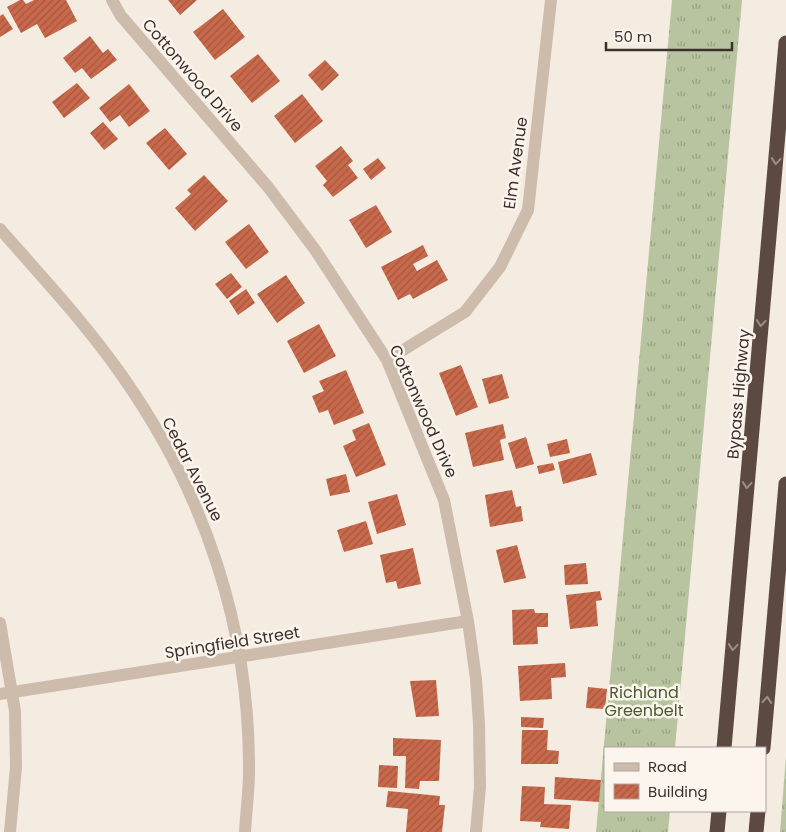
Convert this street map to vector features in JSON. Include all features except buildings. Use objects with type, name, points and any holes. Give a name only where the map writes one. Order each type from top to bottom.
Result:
[{"type":"highway","name":"Bypass Highway","points":[[724,747],[786,43]]},
{"type":"highway","points":[[763,747],[786,484]]},
{"type":"highway","points":[[717,832],[718,812]]},
{"type":"highway","points":[[756,832],[758,812]]},
{"type":"street","name":"Cottonwood Drive","points":[[112,0],[121,16],[268,187],[316,251],[387,360],[444,500],[468,620],[476,679],[479,724],[480,787],[476,832]]},
{"type":"street","name":"Elm Avenue","points":[[387,360],[465,312],[500,268],[528,210],[551,0]]},
{"type":"street","name":"Cedar Avenue","points":[[0,229],[84,327],[123,377],[169,451],[200,513],[224,579],[239,658],[247,717],[249,763],[245,832]]},
{"type":"street","name":"Springfield Street","points":[[6,694],[468,620]]},
{"type":"street","points":[[0,623],[6,694],[15,711],[16,767],[10,832]]},
{"type":"green space","name":"Richland Greenbelt","points":[[672,0],[742,0],[675,747],[604,747],[604,812],[670,812],[668,832],[596,832]]},
{"type":"green space","points":[[786,756],[786,832],[780,832]]}]
